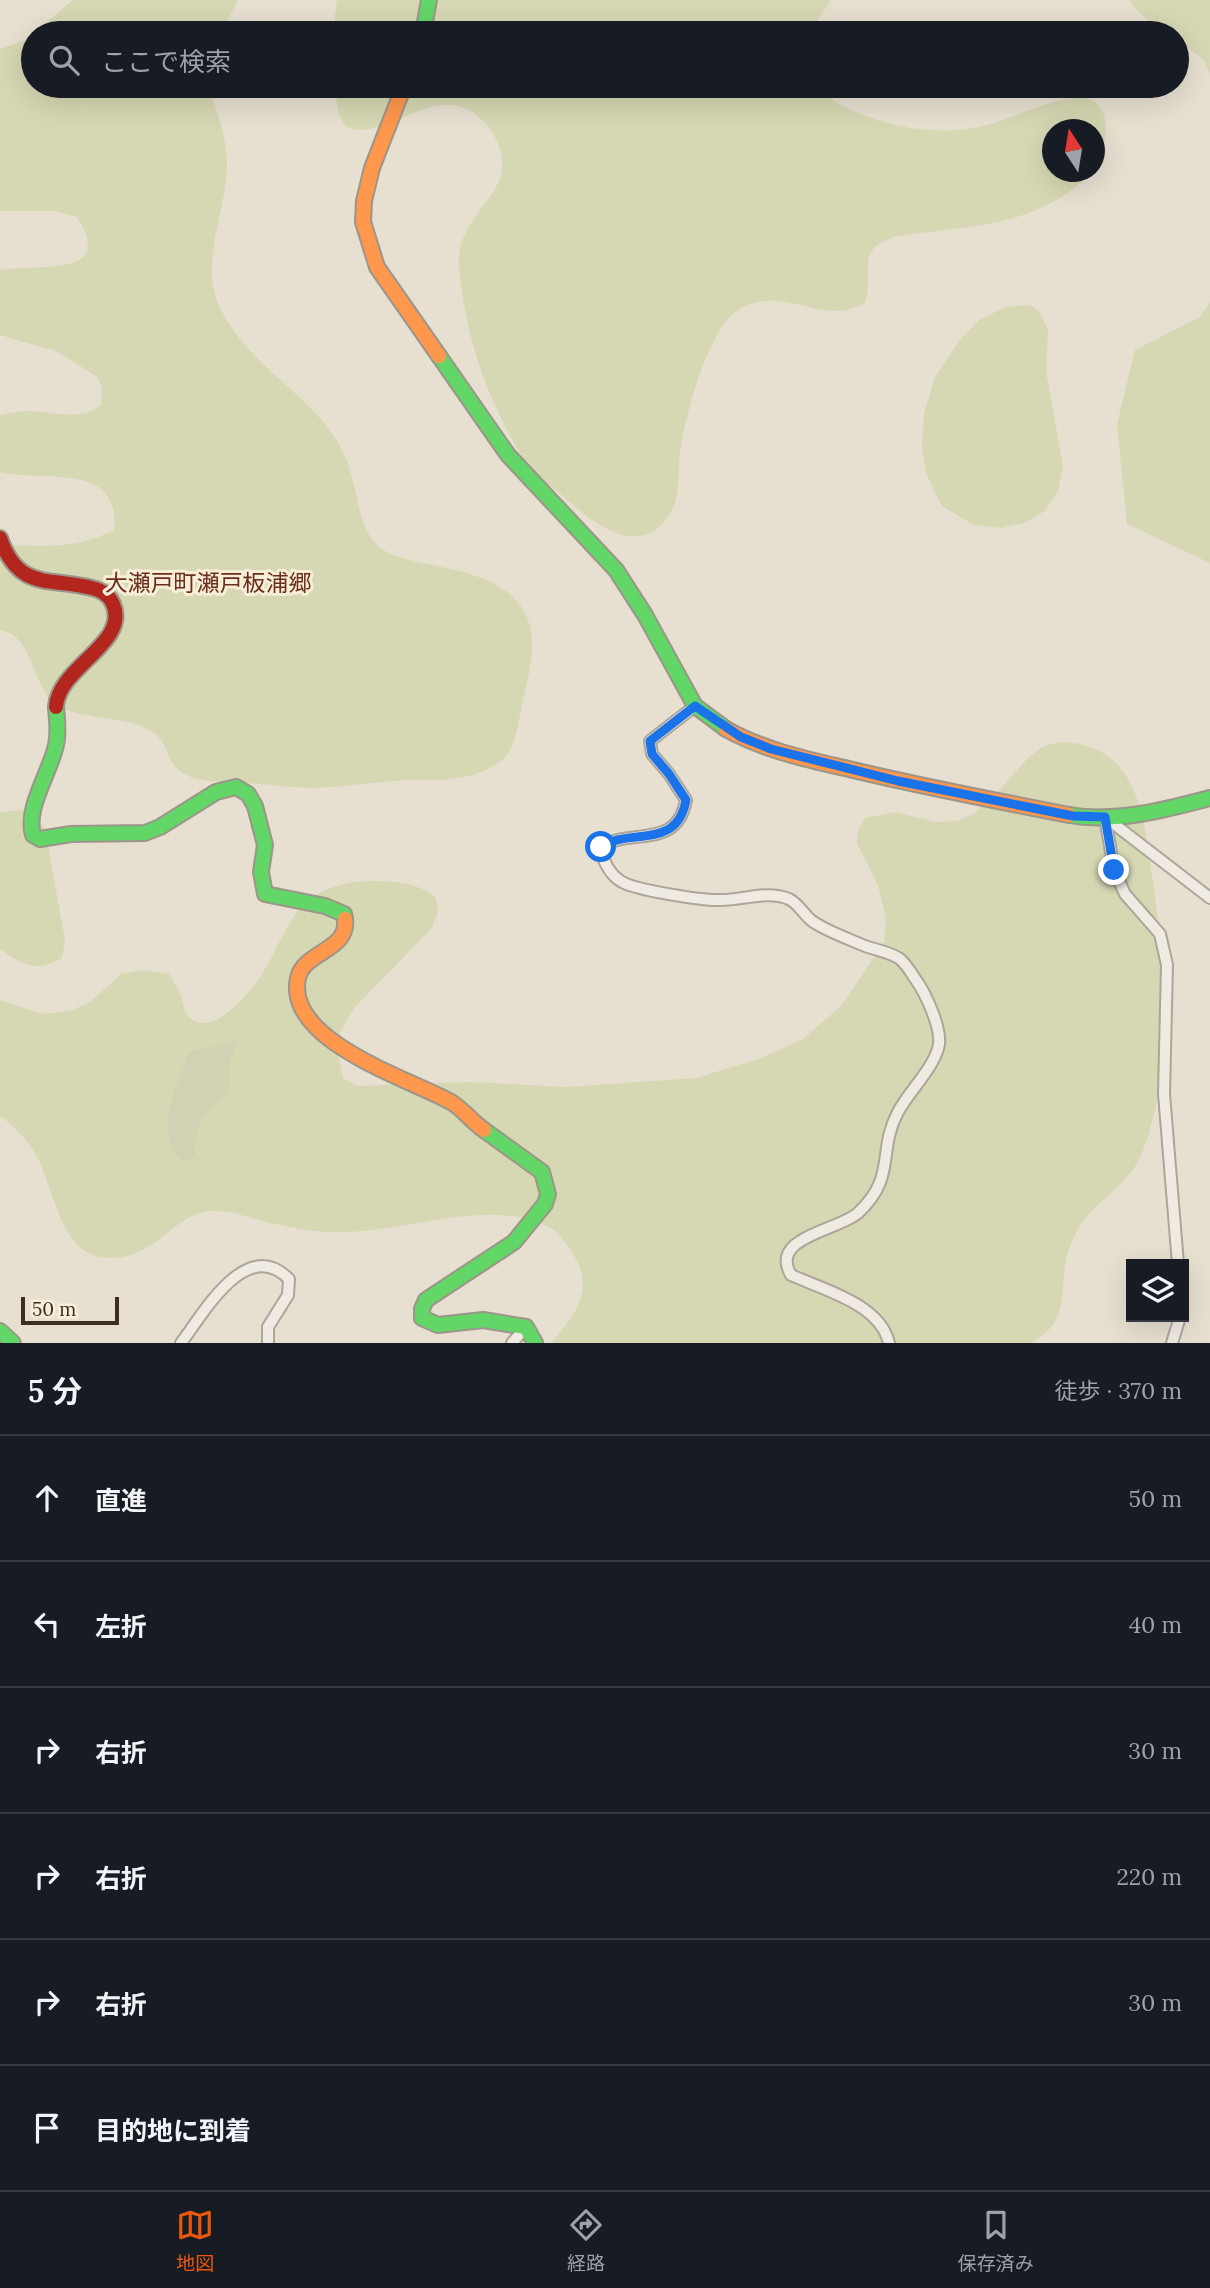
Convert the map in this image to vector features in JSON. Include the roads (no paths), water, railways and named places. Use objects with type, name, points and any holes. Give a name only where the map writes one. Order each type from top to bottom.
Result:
[{"type":"main road","points":[[425,21],[429,0]]},
{"type":"main road","points":[[399,98],[371,171],[363,214],[377,267],[508,454],[616,570],[645,615],[695,706],[741,737],[771,749],[898,781],[1073,816],[1105,817],[1158,812],[1210,798]]},
{"type":"main road","points":[[0,538],[8,558],[37,580],[93,588],[107,596],[115,610],[116,621],[110,635],[79,666],[62,687],[57,698],[58,736],[47,778],[29,821],[33,835],[40,839],[71,834],[145,833],[160,827],[216,792],[236,787],[248,794],[255,806],[265,845],[261,872],[265,894],[331,906],[344,914],[346,923],[343,934],[334,945],[304,964],[298,978],[296,998],[309,1019],[337,1046],[358,1059],[416,1083],[455,1104],[474,1123],[542,1172],[548,1194],[545,1204],[514,1242],[426,1300],[422,1318],[438,1325],[497,1321],[526,1328],[535,1343]]},
{"type":"main road","points":[[0,1331],[13,1343]]},
{"type":"street","points":[[695,706],[650,741],[652,754],[686,800],[684,814],[670,828],[647,838],[613,839],[601,847],[602,860],[621,882],[682,897],[720,900],[767,895],[791,900],[813,921],[900,960],[918,982],[933,1012],[940,1043],[935,1057],[898,1112],[891,1129],[884,1177],[877,1192],[856,1214],[792,1246],[785,1258],[785,1265],[791,1275],[865,1308],[882,1325],[889,1343]]},
{"type":"street","points":[[1105,817],[1210,898]]},
{"type":"street","points":[[1105,817],[1114,870],[1125,894],[1160,934],[1167,965],[1164,1094],[1178,1259]]},
{"type":"street","points":[[181,1343],[228,1281],[248,1269],[263,1266],[278,1268],[289,1279],[288,1295],[268,1328],[268,1343]]},
{"type":"street","points":[[1172,1343],[1178,1322]]},
{"type":"street","points":[[512,1343],[526,1328]]},
{"type":"district","name":"大瀬戸町瀬戸板浦郷","points":[[208,583]]}]
